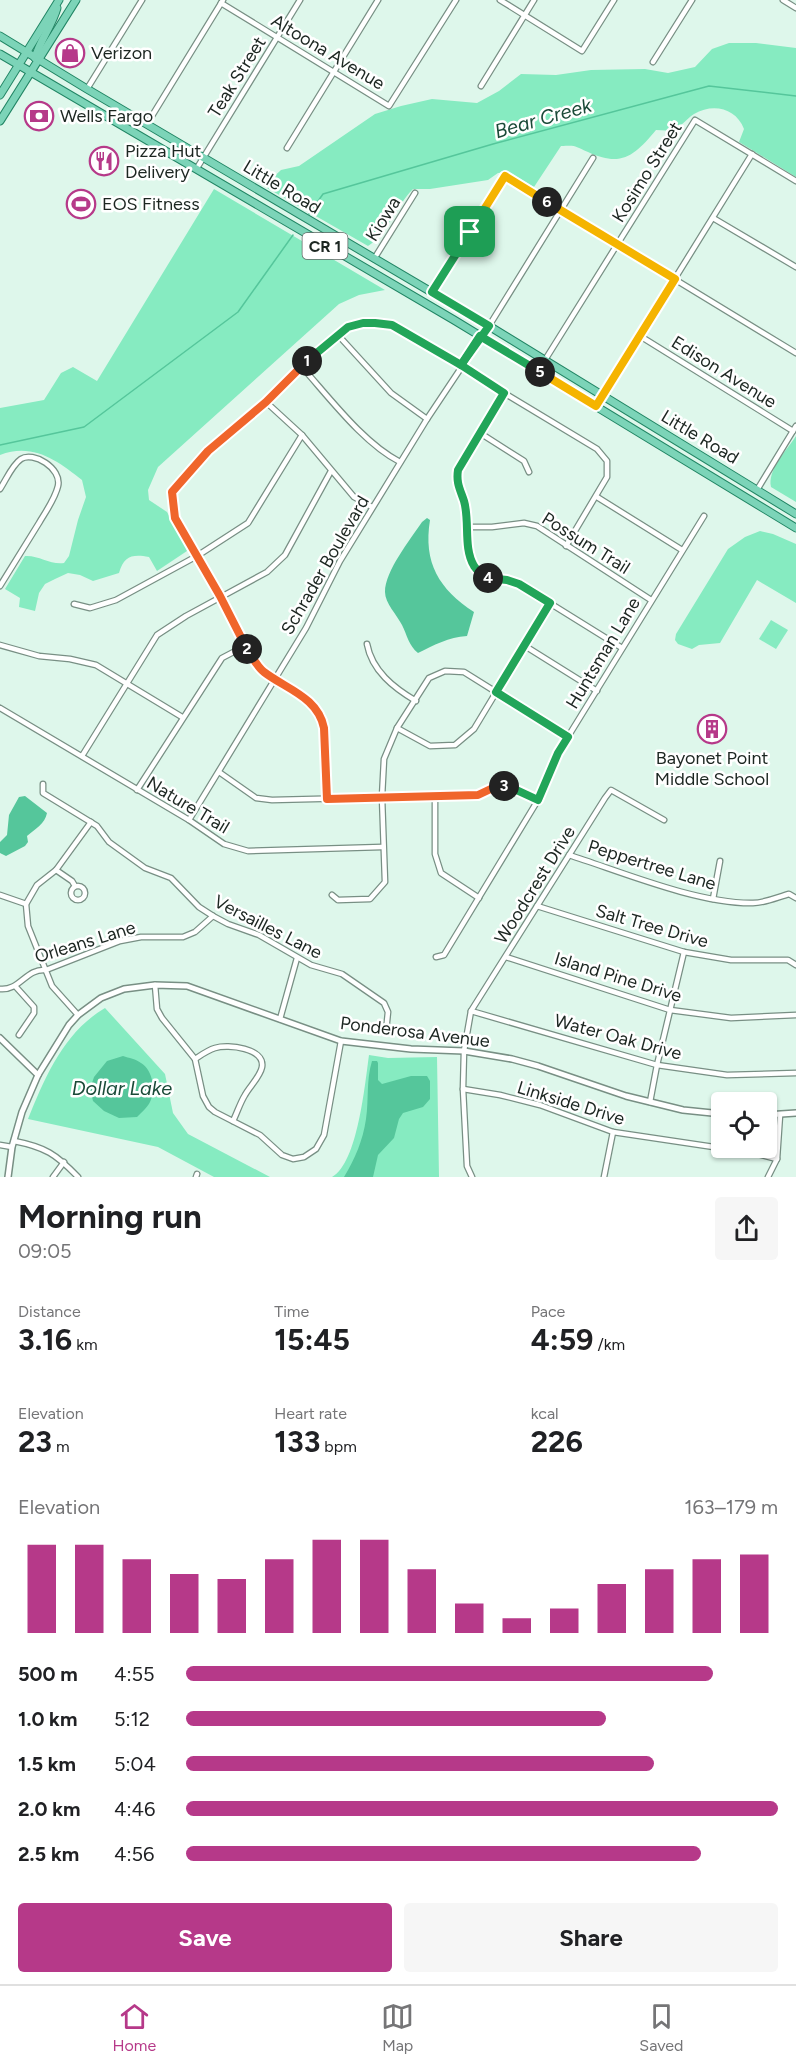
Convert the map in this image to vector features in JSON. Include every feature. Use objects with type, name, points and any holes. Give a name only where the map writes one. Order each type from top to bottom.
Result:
[{"type":"main road","points":[[0,95],[59,0]]},
{"type":"main road","points":[[38,57],[38,47],[55,18],[59,0]]},
{"type":"main road","points":[[0,121],[38,57],[76,0]]},
{"type":"main road","name":"Little Road","points":[[0,36],[489,326],[796,514]]},
{"type":"main road","name":"Little Road","points":[[0,54],[480,336],[796,528]]},
{"type":"street","points":[[87,89],[142,0]]},
{"type":"street","name":"Teak Street","points":[[196,168],[300,0]]},
{"type":"street","points":[[286,148],[378,0]]},
{"type":"street","name":"Altoona Avenue","points":[[222,2],[389,106],[456,0]]},
{"type":"street","points":[[500,0],[582,51],[614,0]]},
{"type":"street","points":[[481,86],[534,0]]},
{"type":"street","points":[[653,62],[692,0]]},
{"type":"street","points":[[783,0],[796,8]]},
{"type":"street","points":[[147,124],[222,2]]},
{"type":"street","name":"Kosimo Street","points":[[545,360],[695,120],[752,154]]},
{"type":"street","points":[[596,406],[752,154],[796,181]]},
{"type":"street","name":"Schrader Boulevard","points":[[189,820],[306,628],[340,561],[372,507],[461,365],[489,326],[593,158]]},
{"type":"street","points":[[432,292],[505,176],[796,353]]},
{"type":"street","name":"Kiowa","points":[[374,259],[415,193]]},
{"type":"street","points":[[713,218],[796,267]]},
{"type":"street","points":[[327,799],[322,716],[309,701],[261,670],[175,518],[172,492],[208,451],[266,402],[301,366],[348,327],[363,323],[392,325],[597,448],[607,461],[607,477],[566,546]]},
{"type":"street","points":[[338,335],[391,393],[427,419]]},
{"type":"street","name":"Edison Avenue","points":[[640,336],[795,429]]},
{"type":"street","points":[[301,366],[377,448],[400,462]]},
{"type":"street","points":[[504,393],[458,470],[456,478],[464,501],[470,554],[474,566],[480,574],[492,579],[519,584],[622,648]]},
{"type":"street","points":[[266,402],[302,435],[354,496],[372,507]]},
{"type":"street","points":[[757,490],[795,429]]},
{"type":"street","points":[[480,434],[524,461],[529,472]]},
{"type":"street","points":[[74,604],[90,608],[116,600],[197,556],[248,523],[302,435]]},
{"type":"street","points":[[0,489],[22,458],[30,456],[57,471],[59,480],[54,498],[0,586]]},
{"type":"street","points":[[82,756],[158,635],[220,596],[267,572],[285,555],[332,471]]},
{"type":"street","points":[[597,497],[682,550]]},
{"type":"street","name":"Huntsman Lane","points":[[436,957],[444,954],[479,898],[538,800],[558,753],[704,516]]},
{"type":"street","name":"Possum Trail","points":[[467,527],[492,527],[524,522],[537,526],[651,600]]},
{"type":"street","points":[[397,728],[430,746],[455,745],[474,729],[550,603]]},
{"type":"street","points":[[367,644],[369,653],[387,680],[394,688],[416,701]]},
{"type":"street","points":[[0,645],[39,656],[96,665],[182,717]]},
{"type":"street","points":[[137,790],[222,658],[245,645]]},
{"type":"street","points":[[525,645],[597,691]]},
{"type":"street","points":[[332,894],[338,900],[370,898],[385,882],[382,847],[384,759],[397,728],[429,678],[445,671],[464,672],[568,737]]},
{"type":"street","name":"Nature Trail","points":[[0,708],[189,820],[225,844],[248,851],[382,847]]},
{"type":"street","points":[[219,772],[256,798],[272,800],[478,795],[497,786],[508,786],[538,800]]},
{"type":"street","name":"Versailles Lane","points":[[43,784],[43,793],[97,826],[109,842],[145,868],[171,879],[199,907],[213,916],[259,935],[311,965],[342,975],[384,1003],[387,1009],[386,1031]]},
{"type":"street","name":"Woodcrest Drive","points":[[472,1177],[467,1166],[463,1089],[464,1051],[471,1011],[611,790],[664,820]]},
{"type":"street","points":[[435,797],[435,854],[441,873],[479,898]]},
{"type":"street","points":[[78,1015],[52,986],[28,926],[26,904],[37,885],[56,870],[91,822]]},
{"type":"street","name":"Peppertree Lane","points":[[569,855],[713,899],[755,903],[789,894],[796,898]]},
{"type":"street","points":[[713,899],[720,861]]},
{"type":"street","points":[[56,870],[72,881],[75,886]]},
{"type":"street","points":[[0,895],[26,904]]},
{"type":"street","name":"Salt Tree Drive","points":[[537,906],[684,952],[731,960],[788,960],[796,965]]},
{"type":"street","name":"Orleans Lane","points":[[16,987],[32,972],[39,969],[46,970],[120,941],[141,937],[183,937],[195,932],[213,916]]},
{"type":"street","points":[[650,1102],[684,952]]},
{"type":"street","name":"Island Pine Drive","points":[[506,957],[670,1010],[731,1018],[796,1016]]},
{"type":"street","name":"Versailles Lane","points":[[280,1019],[297,958]]},
{"type":"street","points":[[154,985],[157,1009],[195,1059],[203,1096],[209,1107],[260,1135],[282,1155],[293,1159],[304,1157],[316,1149],[324,1135],[341,1041]]},
{"type":"street","name":"Ponderosa Avenue","points":[[8,1177],[13,1144],[22,1112],[38,1075],[69,1025],[78,1015],[101,998],[124,989],[154,985],[187,986],[341,1041],[411,1049],[464,1051],[538,1066],[626,1096],[683,1110],[711,1113]]},
{"type":"street","points":[[0,989],[16,987],[34,1007],[34,1013],[19,1035]]},
{"type":"street","name":"Water Oak Drive","points":[[471,1011],[657,1065],[727,1075],[796,1073]]},
{"type":"street","points":[[0,1038],[38,1075]]},
{"type":"street","points":[[195,1059],[225,1046],[240,1047],[259,1056],[262,1068],[244,1097],[233,1121]]},
{"type":"street","name":"Linkside Drive","points":[[463,1089],[540,1105],[614,1132],[754,1153],[777,1159]]},
{"type":"street","points":[[768,1177],[777,1159],[780,1115],[796,1113]]},
{"type":"street","points":[[604,1177],[614,1132]]},
{"type":"street","points":[[0,1145],[35,1145],[48,1150],[78,1177]]},
{"type":"street","points":[[53,1177],[64,1162]]},
{"type":"shaded area","points":[[729,43],[756,43],[796,48],[796,177],[739,142],[744,129],[740,122],[730,112],[716,108],[694,114],[674,129],[656,130],[634,152],[619,159],[600,157],[575,146],[561,146],[534,187],[509,172],[498,173],[488,180],[430,189],[413,189],[387,227],[368,246],[267,188],[268,182],[281,170],[299,166],[375,114],[432,99],[477,103],[499,91],[521,74],[556,75],[591,70],[645,69],[668,73],[695,67],[712,49]]},
{"type":"shaded area","points":[[214,189],[385,290],[359,295],[339,304],[158,467],[148,490],[149,500],[167,512],[187,551],[157,571],[149,557],[133,556],[123,563],[119,573],[93,581],[68,573],[45,584],[39,593],[35,611],[19,607],[20,598],[5,589],[25,556],[64,563],[69,556],[86,497],[82,480],[54,460],[34,452],[23,451],[0,455],[0,408],[44,400],[61,373],[73,367],[97,381]]},
{"type":"shaded area","points":[[796,436],[796,502],[771,487],[771,481],[775,467]]},
{"type":"shaded area","points":[[760,531],[796,544],[796,603],[757,580],[720,643],[699,645],[692,649],[678,644],[675,640],[676,634],[728,549],[745,537]]},
{"type":"shaded area","points":[[771,620],[788,630],[776,649],[759,639]]},
{"type":"shaded area","points":[[105,1008],[165,1074],[173,1113],[188,1134],[270,1177],[214,1177],[158,1147],[28,1119],[41,1087],[67,1043],[91,1018]]},
{"type":"shaded area","points":[[369,1055],[388,1058],[437,1057],[439,1177],[332,1177],[341,1169],[354,1140]]},
{"type":"water","points":[[427,518],[430,520],[429,549],[436,574],[451,594],[474,612],[467,636],[436,644],[418,653],[410,644],[402,625],[389,605],[385,592],[394,565]]},
{"type":"water","points":[[25,796],[47,813],[46,817],[27,836],[28,842],[25,846],[6,856],[0,853],[0,842],[7,835],[9,815],[19,797]]},
{"type":"water","name":"Dollar Lake","points":[[123,1056],[137,1060],[145,1066],[151,1076],[152,1097],[137,1117],[119,1118],[104,1111],[93,1101],[90,1089],[94,1077],[107,1061]]},
{"type":"water","points":[[372,1061],[378,1063],[378,1080],[382,1084],[411,1076],[427,1076],[430,1081],[430,1099],[423,1107],[403,1113],[394,1138],[378,1155],[373,1177],[344,1177],[363,1134]]},
{"type":"waterway","name":"Bear Creek","points":[[309,214],[323,194],[493,144],[709,86],[796,96]]},
{"type":"waterway","points":[[0,445],[84,427],[238,312],[293,235]]},
{"type":"place","name":"Verizon","points":[[70,53]]},
{"type":"place","name":"Wells Fargo","points":[[39,116]]},
{"type":"place","name":"Pizza Hut Delivery","points":[[104,161]]},
{"type":"place","name":"EOS Fitness","points":[[81,204]]},
{"type":"place","name":"Bayonet Point Middle School","points":[[712,729]]},
{"type":"route","points":[[470,232],[432,292],[489,326],[480,336],[461,365],[392,325],[363,323],[348,327],[301,366],[266,402],[208,451],[172,492],[175,518],[261,670],[309,701],[322,716],[327,799],[478,795],[497,786],[508,786],[538,800],[558,753],[568,737],[496,692],[550,603],[519,584],[492,579],[480,574],[474,566],[470,554],[464,501],[456,478],[458,470],[504,393],[461,365],[476,343],[480,336],[596,406],[675,279],[505,176],[470,232]]}]
